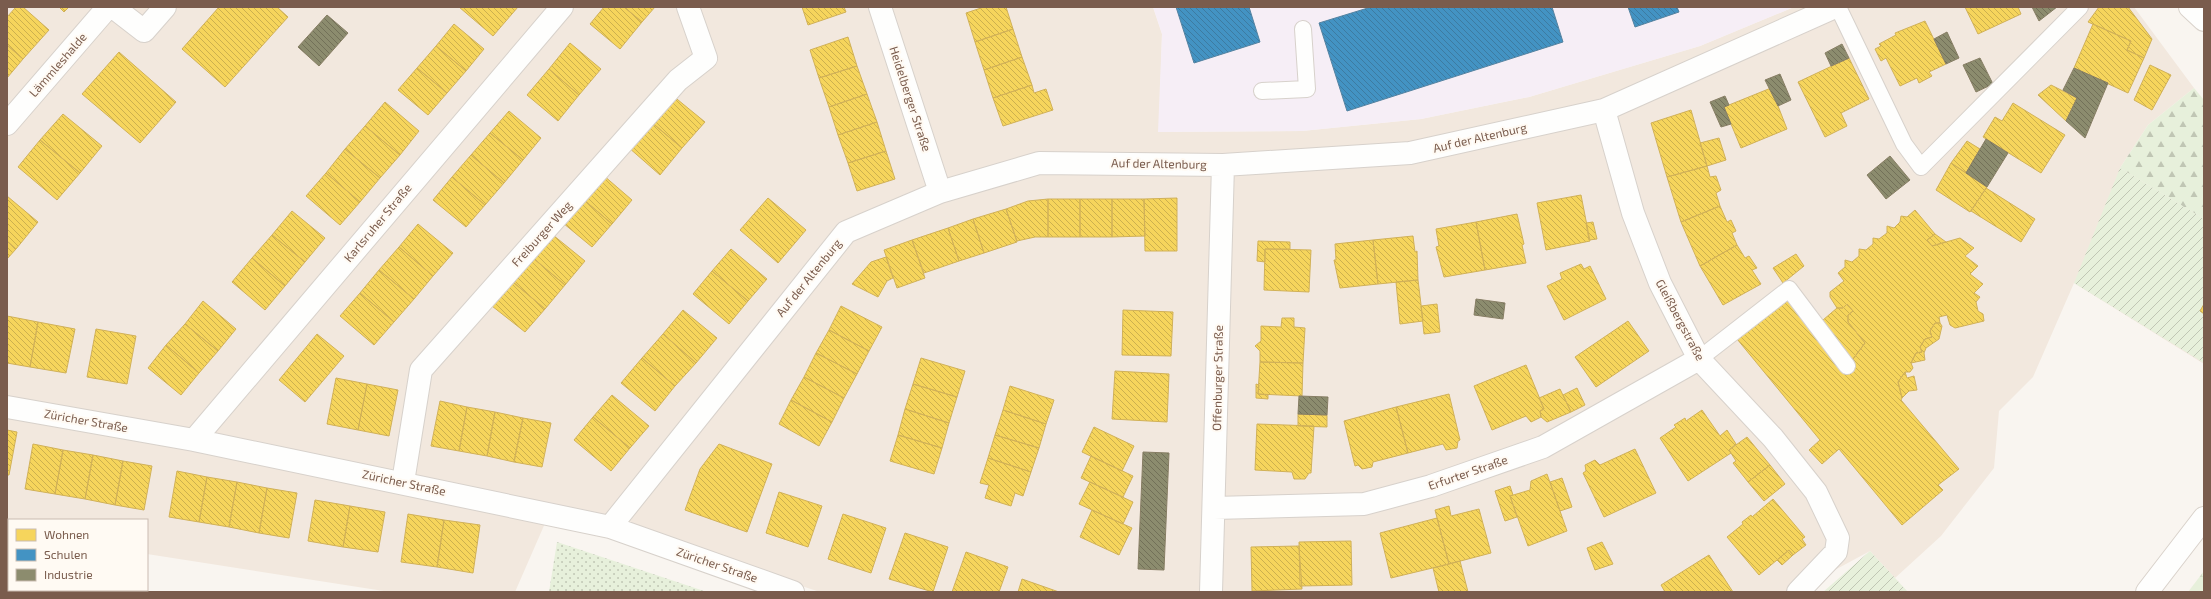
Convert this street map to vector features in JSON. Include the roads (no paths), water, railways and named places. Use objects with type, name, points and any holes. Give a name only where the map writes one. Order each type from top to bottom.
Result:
[{"type":"street","name":"Lämmleshalde","points":[[7,124],[108,7]]},
{"type":"street","points":[[113,7],[144,31],[165,7]]},
{"type":"street","name":"Karlsruher Straße","points":[[194,440],[562,7]]},
{"type":"street","name":"Freiburger Weg","points":[[403,482],[421,370],[678,80],[706,58],[688,7]]},
{"type":"street","name":"Heidelberger Straße","points":[[880,7],[940,192]]},
{"type":"street","name":"Auf der Altenburg","points":[[610,527],[846,232],[940,192],[1039,163],[1223,164],[1410,153],[1604,110],[1836,7]]},
{"type":"street","points":[[2190,7],[2204,20]]},
{"type":"street","name":"Gleißbergstraße","points":[[1604,110],[1633,213],[1660,283],[1699,359],[1773,438],[1816,492],[1838,538],[1836,552],[1798,592]]},
{"type":"street","name":"Offenburger Straße","points":[[1211,592],[1223,164]]},
{"type":"street","name":"Erfurter Straße","points":[[1214,508],[1364,504],[1431,486],[1543,447],[1699,359]]},
{"type":"street","name":"Züricher Straße","points":[[7,407],[194,440],[403,482],[610,527],[793,592]]},
{"type":"street","points":[[2147,592],[2204,518]]},
{"type":"lane","points":[[1836,7],[1904,144],[1921,167],[2080,7]]},
{"type":"lane","points":[[1262,91],[1307,89],[1303,29]]},
{"type":"lane","points":[[1699,359],[1790,290],[1847,366]]}]
